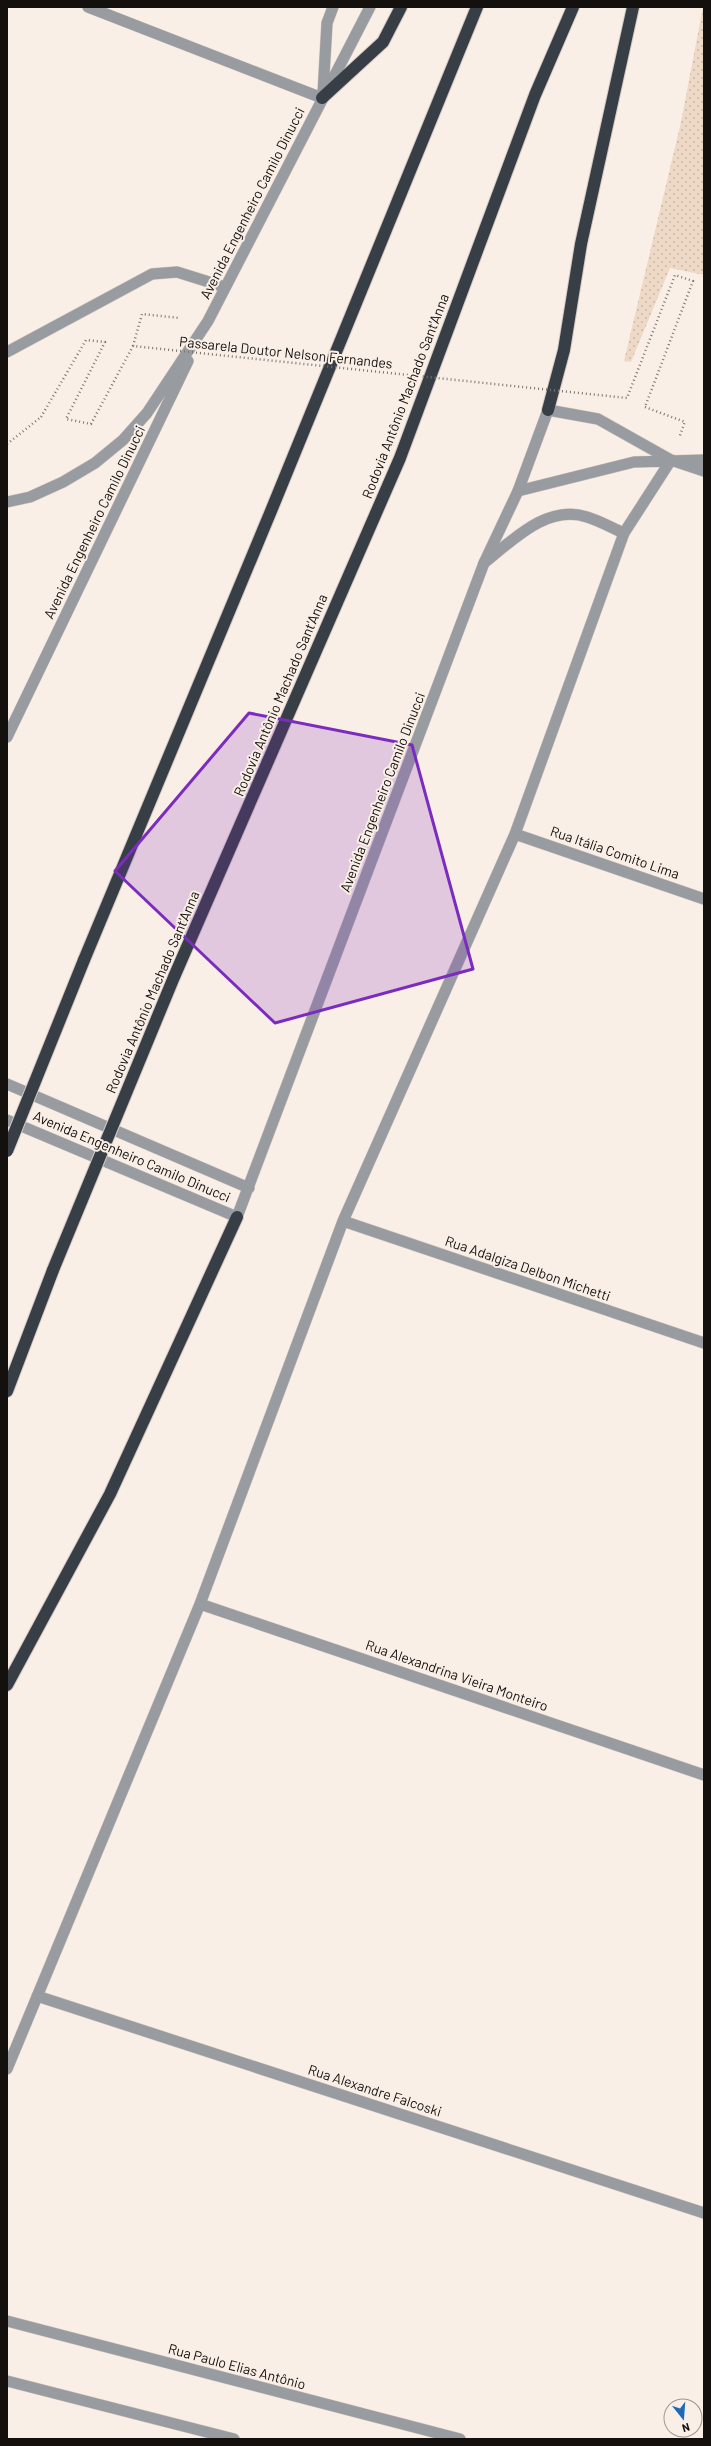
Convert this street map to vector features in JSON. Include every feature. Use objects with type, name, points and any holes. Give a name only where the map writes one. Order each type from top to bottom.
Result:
[{"type":"highway","points":[[322,98],[383,42],[401,7]]},
{"type":"highway","points":[[7,1151],[84,960],[271,511],[477,7]]},
{"type":"highway","name":"Rodovia Antônio Machado Sant'Anna","points":[[7,1391],[53,1270],[174,977],[400,458],[535,95],[573,7]]},
{"type":"highway","points":[[548,410],[564,350],[581,244],[633,7]]},
{"type":"highway","points":[[7,1685],[110,1494],[237,1217]]},
{"type":"street","points":[[88,7],[322,98]]},
{"type":"street","name":"Avenida Engenheiro Camilo Dinucci","points":[[322,98],[327,23],[333,7]]},
{"type":"street","name":"Avenida Engenheiro Camilo Dinucci","points":[[7,737],[208,321],[370,7]]},
{"type":"street","points":[[7,352],[152,274],[177,272],[225,287]]},
{"type":"street","name":"Avenida Engenheiro Camilo Dinucci","points":[[7,502],[30,497],[63,482],[95,463],[123,440],[148,413],[208,321]]},
{"type":"street","points":[[548,410],[598,419],[671,460],[704,471]]},
{"type":"street","name":"Avenida Engenheiro Camilo Dinucci","points":[[7,1120],[237,1217],[484,563],[518,491],[548,410]]},
{"type":"street","points":[[7,2069],[200,1604],[342,1220],[515,834],[624,533],[671,460]]},
{"type":"street","points":[[518,491],[621,465],[671,460],[704,460]]},
{"type":"street","points":[[484,563],[527,529],[545,519],[559,516],[586,516],[624,533]]},
{"type":"street","name":"Rua Itália Comito Lima","points":[[515,834],[704,899]]},
{"type":"street","name":"Avenida Engenheiro Camilo Dinucci","points":[[7,1084],[249,1188]]},
{"type":"street","name":"Rua Adalgiza Delbon Michetti","points":[[342,1220],[704,1343]]},
{"type":"street","name":"Rua Alexandrina Vieira Monteiro","points":[[200,1604],[704,1775]]},
{"type":"street","name":"Rua Alexandre Falcoski","points":[[37,1996],[704,2213]]},
{"type":"street","name":"Rua Paulo Elias Antônio","points":[[7,2321],[460,2439]]},
{"type":"street","points":[[7,2381],[234,2439]]},
{"type":"path","name":"Passarela Doutor Nelson Fernandes","points":[[133,346],[627,398],[675,275],[693,281],[645,408],[685,422],[671,460]]},
{"type":"path","points":[[7,444],[41,417],[86,340],[105,342],[66,420],[91,424],[133,346],[142,314],[208,321]]},
{"type":"highlighted area","points":[[249,713],[412,745],[473,969],[275,1023],[115,871]]},
{"type":"shaded area","points":[[703,7],[704,275],[670,268],[631,362],[624,361],[681,122]]}]
